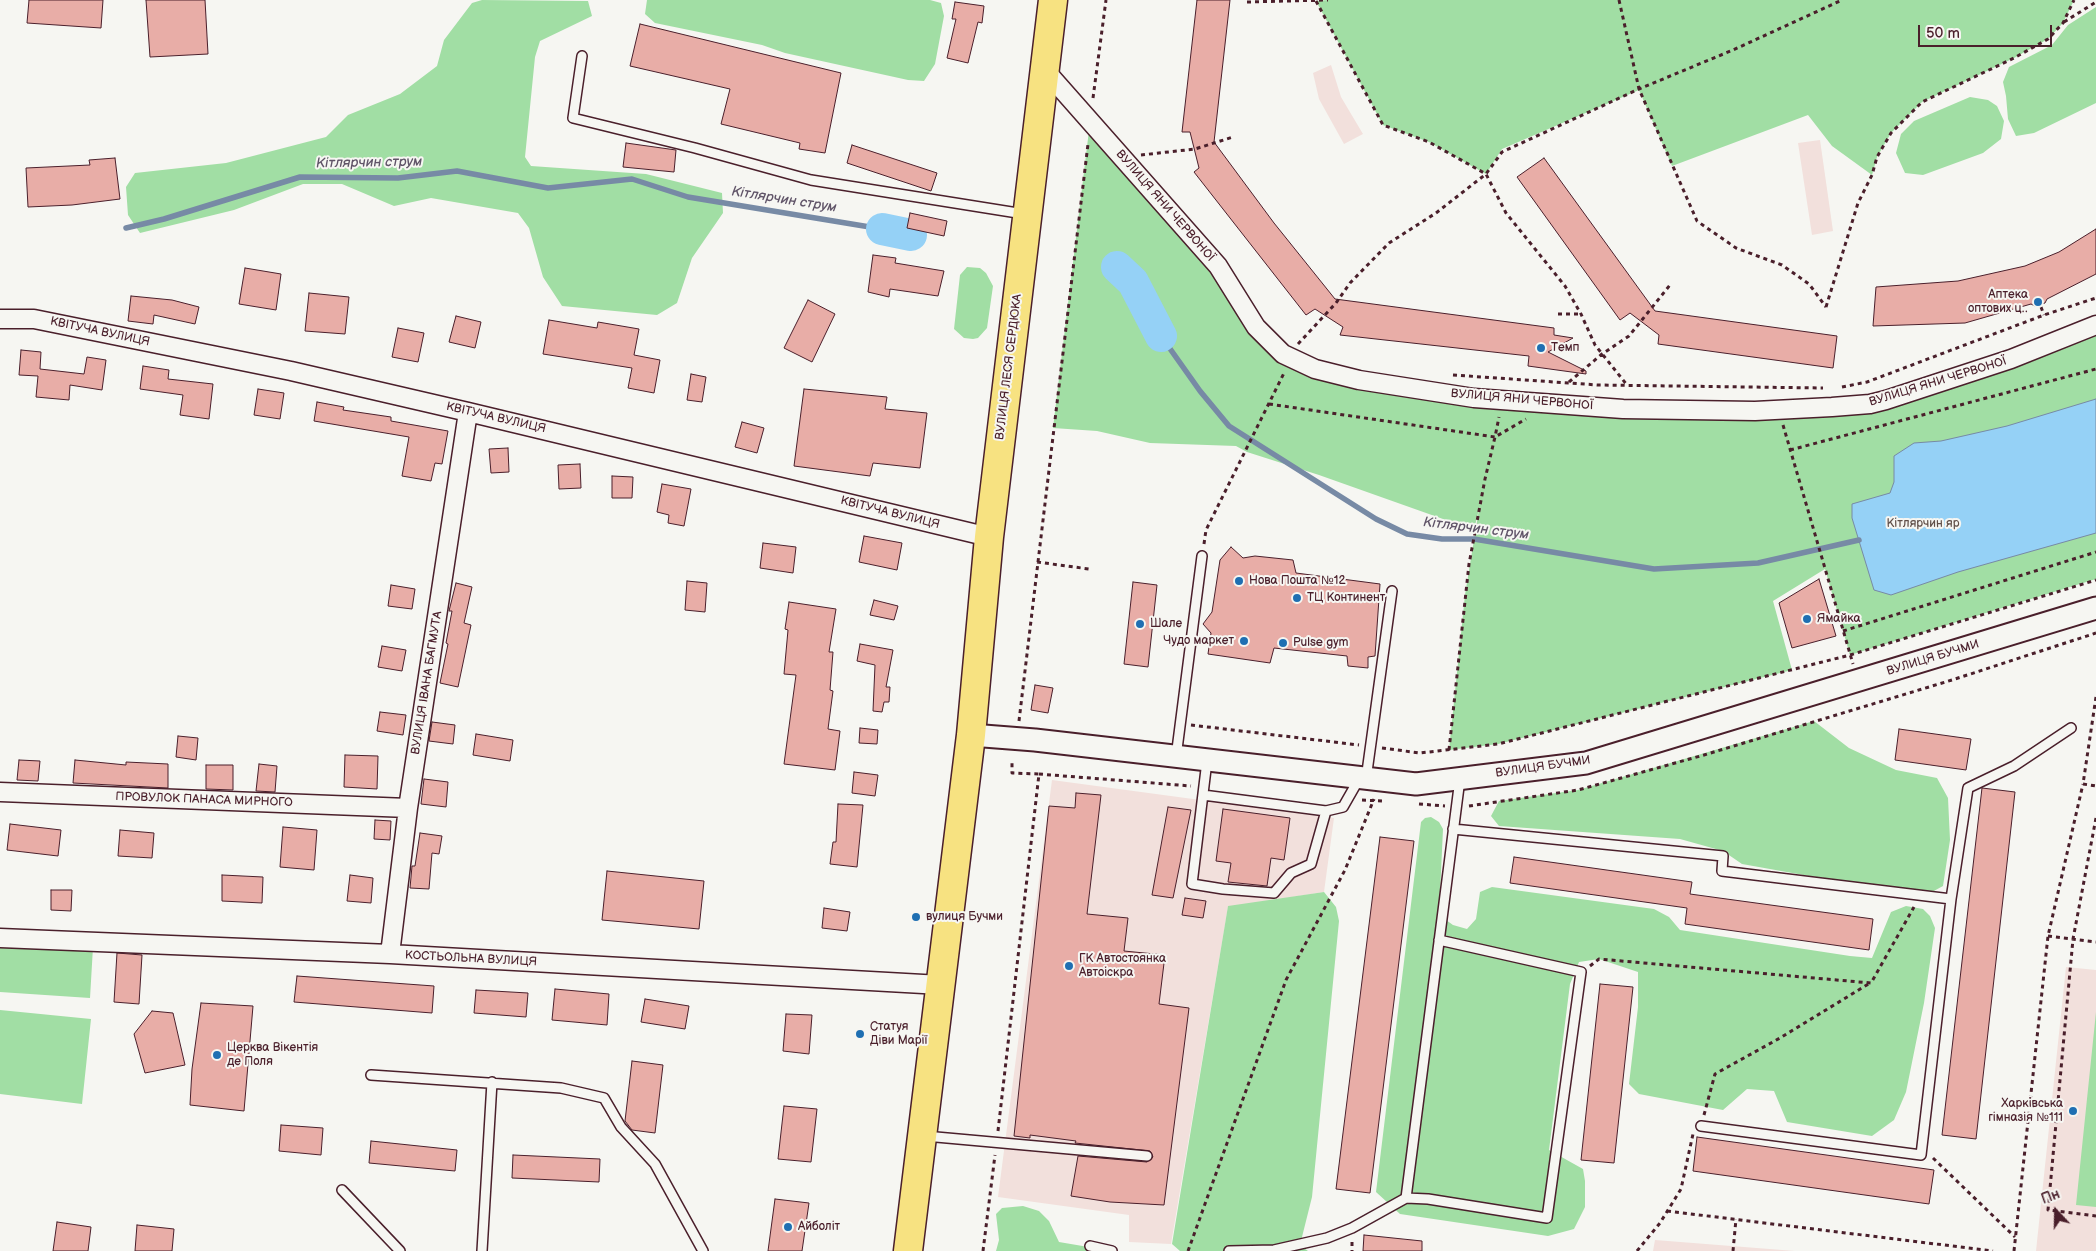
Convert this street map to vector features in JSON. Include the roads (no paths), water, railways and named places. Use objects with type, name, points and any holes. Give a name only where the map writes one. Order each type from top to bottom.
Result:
[{"type":"main road","name":"ВУЛИЦЯ ЛЕСЯ СЕРДЮКА","points":[[908,1251],[971,735],[989,537],[1044,69],[1054,0]]},
{"type":"street","name":"ВУЛИЦЯ ЯНИ ЧЕРВОНОЇ","points":[[1044,69],[1218,266],[1256,327],[1283,354],[1315,369],[1359,380],[1474,398],[1623,409],[1778,410],[1841,406],[1878,402],[2011,360],[2096,325]]},
{"type":"street","name":"КВІТУЧА ВУЛИЦЯ","points":[[0,319],[34,319],[291,371],[989,537]]},
{"type":"street","name":"ВУЛИЦЯ ІВАНА БАГМУТА","points":[[390,954],[408,808],[468,412]]},
{"type":"street","name":"ВУЛИЦЯ БУЧМИ","points":[[971,735],[1035,740],[1416,784],[1586,763],[2094,612]]},
{"type":"street","name":"ПРОВУЛОК ПАНАСА МИРНОГО","points":[[0,792],[408,808]]},
{"type":"street","name":"КОСТЬОЛЬНА ВУЛИЦЯ","points":[[0,938],[390,954],[941,985]]},
{"type":"lane","points":[[582,56],[573,118],[695,148],[811,180],[1027,215]]},
{"type":"lane","points":[[1176,757],[1202,556]]},
{"type":"lane","points":[[1203,795],[1326,811],[1343,807],[1351,790],[1369,779],[1371,746],[1392,591]]},
{"type":"lane","points":[[1701,1126],[1920,1155],[1951,899],[1968,788],[2014,766],[2071,728]]},
{"type":"lane","points":[[1207,761],[1192,884],[1223,889],[1274,893],[1291,873],[1311,864],[1326,811]]},
{"type":"lane","points":[[1406,1198],[1460,779]]},
{"type":"lane","points":[[1454,829],[1723,856],[1722,871],[1951,899]]},
{"type":"lane","points":[[1229,1251],[1274,1250],[1327,1238],[1352,1228],[1406,1198],[1428,1199],[1547,1218],[1581,972],[1439,940]]},
{"type":"lane","points":[[371,1075],[561,1088],[604,1098],[621,1127],[655,1164],[703,1251]]},
{"type":"lane","points":[[482,1251],[492,1082]]},
{"type":"lane","points":[[922,1136],[1147,1156]]},
{"type":"lane","points":[[342,1190],[400,1251]]},
{"type":"lane","points":[[1090,1246],[1112,1251]]},
{"type":"water","points":[[2096,399],[2096,533],[1958,572],[1891,595],[1874,590],[1852,518],[1852,504],[1890,493],[1894,482],[1894,456],[1914,443],[1941,441],[2007,426]]},
{"type":"waterway","name":"Кітлярчин струм","points":[[126,228],[164,219],[300,177],[398,178],[457,171],[548,188],[632,179],[688,197],[882,229]]},
{"type":"waterway","points":[[882,229],[911,235]]},
{"type":"waterway","points":[[1117,267],[1133,282],[1161,336]]},
{"type":"waterway","name":"Кітлярчин струм","points":[[1161,336],[1200,391],[1229,426],[1376,519],[1407,534],[1442,539],[1474,539],[1654,569],[1758,563],[1859,540]]},
{"type":"place","name":"Аптека оптових ц‥","points":[[2038,302]]},
{"type":"place","name":"Темп","points":[[1541,348]]},
{"type":"place","name":"Нова Пошта №12","points":[[1239,581]]},
{"type":"place","name":"ТЦ Континент","points":[[1297,598]]},
{"type":"place","name":"Ямайка","points":[[1807,619]]},
{"type":"place","name":"Шале","points":[[1140,624]]},
{"type":"place","name":"Чудо маркет","points":[[1244,641]]},
{"type":"place","name":"Pulse gym","points":[[1283,643]]},
{"type":"place","name":"вулиця Бучми","points":[[916,917]]},
{"type":"place","name":"ГК Автостоянка Автоіскра","points":[[1069,966]]},
{"type":"place","name":"Статуя Діви Марії","points":[[860,1034]]},
{"type":"place","name":"Церква Вікентія де Поля","points":[[217,1055]]},
{"type":"place","name":"Харківська гімназія №111","points":[[2073,1111]]},
{"type":"place","name":"Айболіт","points":[[788,1227]]},
{"type":"park label","name":"Кітлярчин яр","points":[[1923,524]]}]
